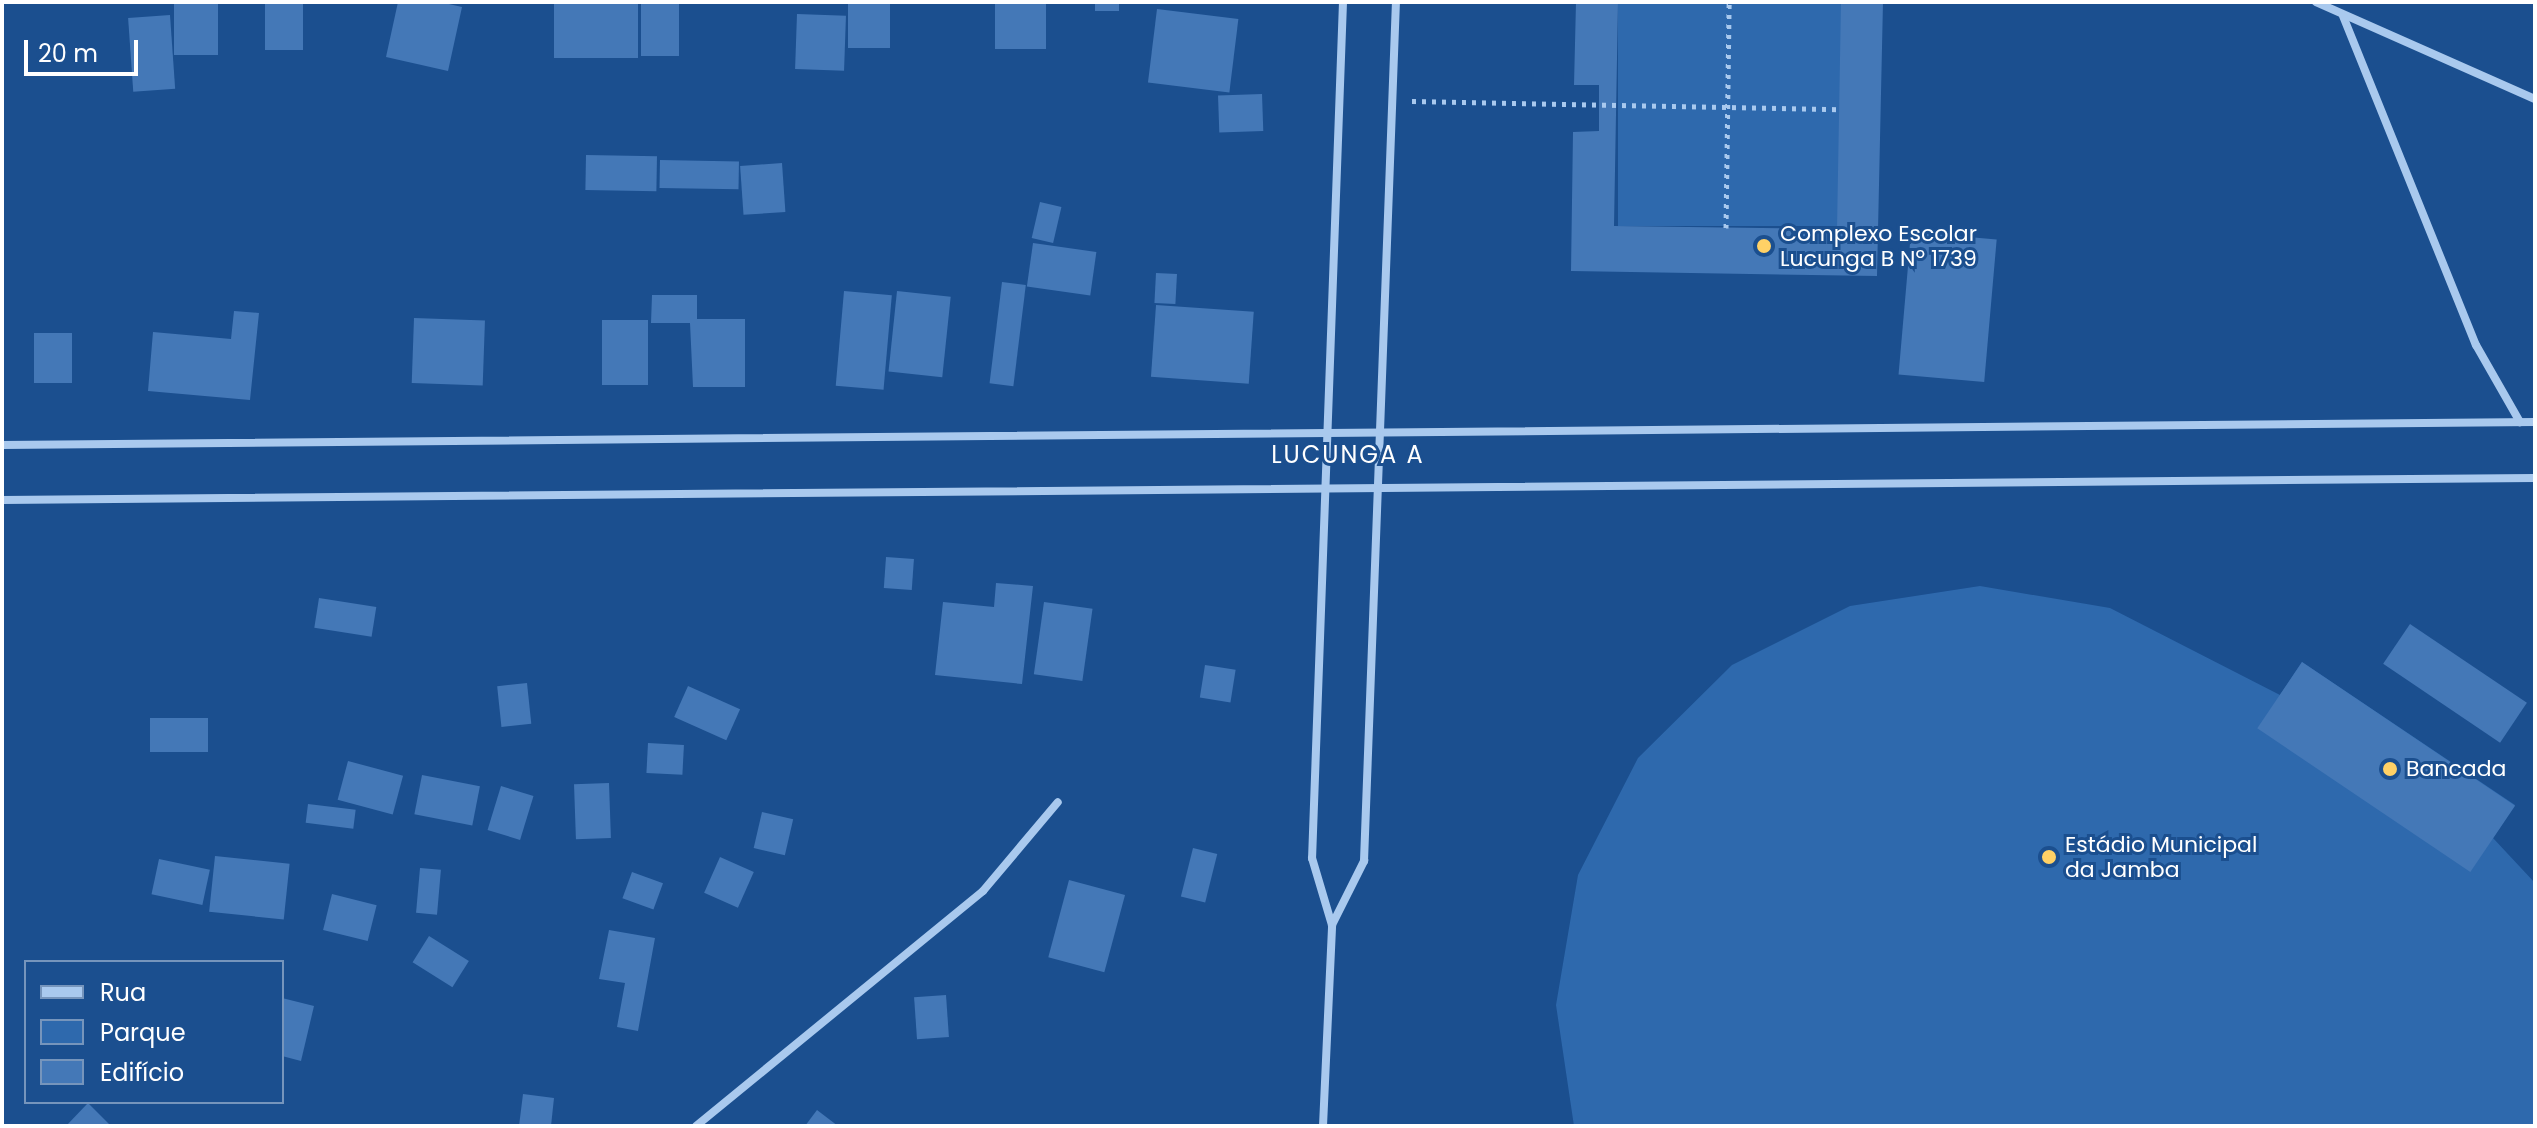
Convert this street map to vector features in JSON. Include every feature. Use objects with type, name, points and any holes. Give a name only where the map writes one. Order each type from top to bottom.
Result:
[{"type":"street","points":[[1323,1126],[1332,925],[1312,858],[1343,2]]},
{"type":"street","points":[[1332,925],[1364,861],[1396,2]]},
{"type":"street","points":[[2316,2],[2534,98]]},
{"type":"street","points":[[2343,16],[2476,345],[2520,422]]},
{"type":"street","points":[[2,445],[2535,422]]},
{"type":"street","points":[[2,500],[2535,478]]},
{"type":"street","points":[[696,1126],[983,891],[1058,802]]},
{"type":"path","points":[[1726,228],[1729,2]]},
{"type":"path","points":[[1393,101],[1839,109]]},
{"type":"green space","points":[[1618,2],[1841,2],[1841,226],[1618,226]]},
{"type":"green space","name":"Estádio Municipal da Jamba","points":[[1980,586],[2110,608],[2280,695],[2302,662],[2515,805],[2493,838],[2535,883],[2535,1126],[1574,1126],[1556,1005],[1578,875],[1638,758],[1732,665],[1850,606]]},
{"type":"building","points":[[174,2],[218,2],[218,55],[174,55]]},
{"type":"building","points":[[265,2],[303,2],[303,50],[265,50]]},
{"type":"building","points":[[398,2],[440,2],[462,7],[448,71],[386,57]]},
{"type":"building","points":[[554,2],[638,2],[638,58],[554,58]]},
{"type":"building","points":[[641,2],[679,2],[679,56],[641,56]]},
{"type":"building","points":[[848,2],[890,2],[890,48],[848,48]]},
{"type":"building","points":[[995,2],[1046,2],[1046,49],[995,49]]},
{"type":"building","points":[[1095,2],[1119,2],[1119,11],[1095,11]]},
{"type":"building","points":[[1576,2],[1618,2],[1614,226],[1837,229],[1841,2],[1883,2],[1877,276],[1571,271],[1573,132],[1599,131],[1599,85],[1574,85]]},
{"type":"building","points":[[1157,9],[1238,19],[1229,92],[1148,82]]},
{"type":"building","points":[[797,14],[846,16],[844,71],[795,69]]},
{"type":"building","points":[[170,15],[175,89],[133,92],[128,18]]},
{"type":"building","points":[[1262,94],[1263,131],[1219,133],[1218,96]]},
{"type":"building","points":[[586,155],[657,156],[656,191],[585,190]]},
{"type":"building","points":[[660,160],[739,161],[738,189],[660,188]]},
{"type":"building","points":[[782,163],[785,212],[744,215],[740,166]]},
{"type":"building","points":[[1040,202],[1061,207],[1053,243],[1032,238]]},
{"type":"building","points":[[1911,232],[1997,239],[1984,382],[1899,374]]},
{"type":"building","points":[[1033,243],[1096,252],[1090,295],[1027,287]]},
{"type":"building","points":[[1156,273],[1177,274],[1175,304],[1154,303]]},
{"type":"building","points":[[1002,282],[1026,285],[1013,386],[990,383]]},
{"type":"building","points":[[844,291],[892,295],[884,390],[836,386]]},
{"type":"building","points":[[897,291],[951,297],[942,377],[889,372]]},
{"type":"building","points":[[652,295],[697,295],[697,319],[745,319],[745,387],[693,387],[690,323],[651,323]]},
{"type":"building","points":[[1156,305],[1254,312],[1249,384],[1151,377]]},
{"type":"building","points":[[234,311],[259,313],[250,400],[148,391],[153,332],[231,339]]},
{"type":"building","points":[[414,318],[485,320],[483,385],[412,383]]},
{"type":"building","points":[[602,320],[648,320],[648,385],[602,385]]},
{"type":"building","points":[[34,333],[72,333],[72,383],[34,383]]},
{"type":"building","points":[[886,557],[914,559],[912,590],[884,588]]},
{"type":"building","points":[[996,583],[1033,586],[1022,684],[935,675],[943,602],[994,607]]},
{"type":"building","points":[[319,598],[376,607],[372,637],[314,628]]},
{"type":"building","points":[[1044,602],[1093,609],[1082,681],[1034,674]]},
{"type":"building","points":[[2410,624],[2527,703],[2500,743],[2383,664]]},
{"type":"building","name":"Bancada","points":[[2302,662],[2515,806],[2470,872],[2257,728]]},
{"type":"building","points":[[1205,665],[1236,670],[1230,702],[1200,698]]},
{"type":"building","points":[[527,683],[531,724],[501,727],[497,686]]},
{"type":"building","points":[[688,686],[740,709],[726,740],[674,717]]},
{"type":"building","points":[[150,718],[208,718],[208,752],[150,752]]},
{"type":"building","points":[[648,743],[684,745],[682,775],[646,773]]},
{"type":"building","points":[[348,761],[403,776],[393,814],[338,800]]},
{"type":"building","points":[[422,775],[480,786],[472,826],[414,814]]},
{"type":"building","points":[[609,783],[611,838],[576,839],[574,784]]},
{"type":"building","points":[[501,786],[534,796],[520,840],[488,830]]},
{"type":"building","points":[[308,804],[356,810],[353,829],[306,823]]},
{"type":"building","points":[[762,812],[793,819],[785,855],[754,848]]},
{"type":"building","points":[[1193,848],[1217,854],[1205,903],[1181,897]]},
{"type":"building","points":[[215,856],[290,864],[284,920],[209,912]]},
{"type":"building","points":[[720,857],[754,872],[738,908],[704,893]]},
{"type":"building","points":[[159,859],[210,870],[202,905],[152,894]]},
{"type":"building","points":[[420,868],[441,870],[437,915],[416,913]]},
{"type":"building","points":[[632,872],[663,883],[653,910],[622,898]]},
{"type":"building","points":[[1069,880],[1125,895],[1104,972],[1048,957]]},
{"type":"building","points":[[332,894],[377,905],[368,941],[323,930]]},
{"type":"building","points":[[609,930],[655,938],[638,1031],[617,1027],[625,983],[599,979]]},
{"type":"building","points":[[429,936],[469,961],[452,987],[413,962]]},
{"type":"building","points":[[946,995],[949,1037],[917,1039],[914,997]]},
{"type":"building","points":[[284,998],[314,1006],[301,1061],[284,1057]]},
{"type":"building","points":[[523,1094],[554,1098],[551,1126],[519,1126]]},
{"type":"building","points":[[89,1104],[111,1126],[66,1126]]},
{"type":"building","points":[[817,1110],[838,1126],[805,1126]]},
{"type":"place","name":"Complexo Escolar Lucunga B Nº 1739","points":[[1764,246]]},
{"type":"place","name":"Bancada","points":[[2390,769]]},
{"type":"place","name":"Estádio Municipal da Jamba","points":[[2049,857]]},
{"type":"district","name":"LUCUNGA A","points":[[1348,455]]}]
